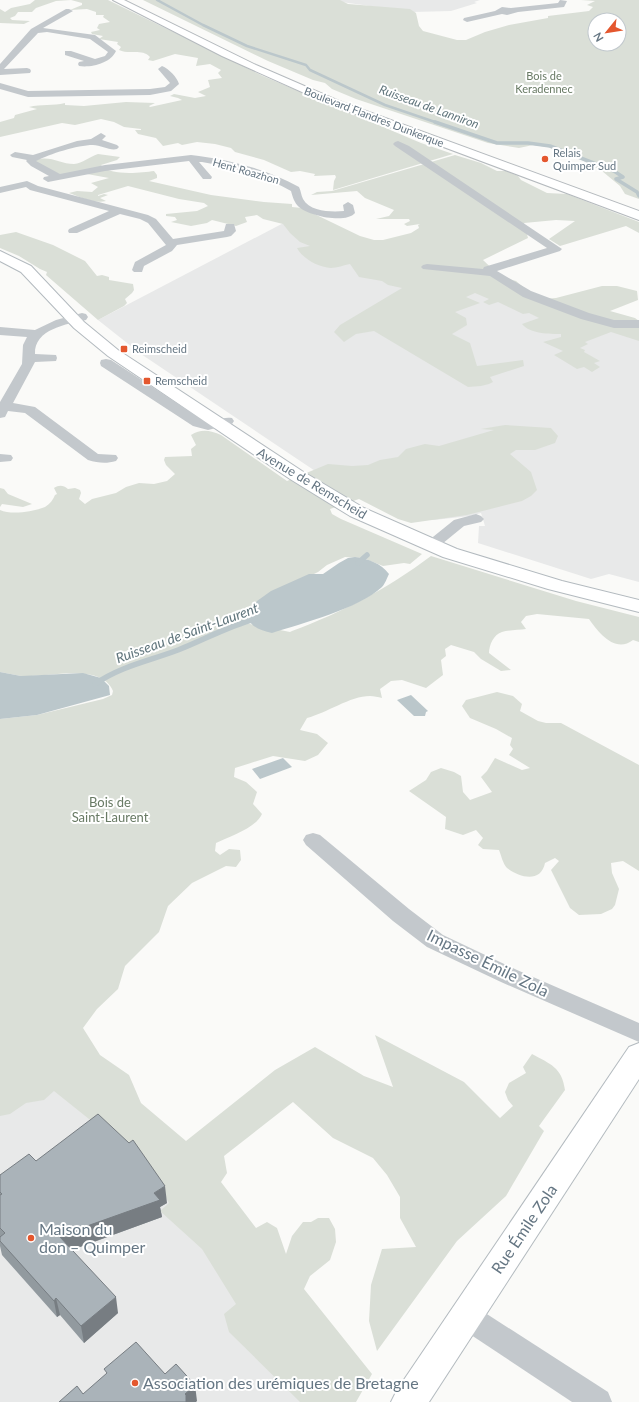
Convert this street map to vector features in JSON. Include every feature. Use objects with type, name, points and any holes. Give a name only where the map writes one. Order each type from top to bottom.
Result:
[{"type":"main road","name":"Boulevard Flandres Dunkerque","points":[[117,0],[247,64],[321,98],[639,216]]},
{"type":"main road","name":"Boulevard Flandres Dunkerque","points":[[130,0],[279,72],[340,98],[552,174],[639,208]]},
{"type":"main road","name":"Avenue de Remscheid","points":[[0,250],[15,256],[31,266],[97,340],[130,367],[223,422],[325,494],[370,518],[435,542],[479,562],[556,585],[639,605]]},
{"type":"main road","name":"Avenue de Remscheid","points":[[0,255],[26,269],[78,318]]},
{"type":"main road","name":"Rue Émile Zola","points":[[409,1402],[639,1055]]},
{"type":"street","points":[[467,20],[501,11],[512,13],[515,11],[513,10],[563,5],[563,1]]},
{"type":"street","points":[[492,4],[501,11]]},
{"type":"street","points":[[0,69],[43,24],[69,11]]},
{"type":"street","points":[[34,32],[50,31],[96,38],[112,51],[111,55],[106,59],[82,64]]},
{"type":"street","points":[[68,53],[95,62]]},
{"type":"street","points":[[0,86],[25,94],[87,90],[143,93],[170,88],[175,84],[174,81],[162,69]]},
{"type":"street","points":[[0,72],[27,71]]},
{"type":"street","points":[[15,155],[33,158],[80,143],[98,139],[103,143],[114,147]]},
{"type":"street","points":[[398,144],[556,249],[488,270],[527,294],[585,316],[614,324],[639,324]]},
{"type":"street","points":[[33,158],[31,161],[34,164],[59,177]]},
{"type":"street","name":"Hent Roazhon","points":[[191,158],[207,177]]},
{"type":"street","name":"Hent Roazhon","points":[[0,190],[117,166],[191,158],[208,160],[279,180],[295,189],[298,199],[302,204],[319,213],[347,214],[350,213],[348,205]]},
{"type":"street","points":[[27,184],[40,190],[158,220],[171,243],[171,248],[139,264],[138,270]]},
{"type":"street","points":[[73,231],[120,210]]},
{"type":"street","points":[[171,243],[227,234],[231,231],[230,226]]},
{"type":"street","points":[[427,267],[493,273]]},
{"type":"street","points":[[2,411],[28,364],[30,358],[29,346],[32,340],[38,334],[50,327],[78,318]]},
{"type":"street","points":[[0,331],[38,334]]},
{"type":"street","points":[[30,358],[51,358]]},
{"type":"street","name":"Avenue de Remscheid","points":[[106,363],[130,367]]},
{"type":"street","points":[[2,411],[22,408],[30,410],[93,457],[100,459],[111,458]]},
{"type":"street","points":[[435,542],[459,523],[476,519]]},
{"type":"street","name":"Impasse Émile Zola","points":[[313,840],[400,915],[435,941],[474,960],[639,1033]]},
{"type":"street","points":[[466,1316],[598,1402]]},
{"type":"shaded area","points":[[327,0],[480,0],[474,2],[477,3],[451,11],[413,12]]},
{"type":"shaded area","points":[[293,218],[361,253],[639,326],[639,582],[609,574],[591,579],[478,543],[479,526],[485,526],[481,513],[470,516],[434,520],[415,519],[345,491],[141,354],[98,320]]},
{"type":"shaded area","points":[[355,557],[374,562],[386,570],[389,574],[383,586],[372,595],[345,609],[272,633],[257,628],[247,617],[257,601],[271,591],[309,574],[323,574],[348,558]]},
{"type":"shaded area","points":[[0,672],[21,676],[83,673],[101,678],[109,686],[110,695],[37,715],[0,719]]},
{"type":"shaded area","points":[[411,695],[428,711],[426,712],[425,716],[414,716],[397,700]]},
{"type":"shaded area","points":[[283,758],[292,767],[260,779],[252,769]]},
{"type":"shaded area","points":[[0,1040],[41,1045],[355,1402],[0,1402]]},
{"type":"green space","points":[[35,0],[71,0],[56,1],[36,8],[32,12],[18,12],[15,16],[10,18],[12,20],[30,21],[24,24],[0,23],[0,9],[5,12],[11,8],[30,4]]},
{"type":"green space","points":[[71,0],[108,0],[263,76],[421,143],[453,154],[333,190],[336,177],[335,175],[314,176],[315,174],[300,171],[291,172],[264,160],[235,152],[231,148],[215,144],[197,142],[182,145],[178,143],[163,146],[156,138],[138,134],[135,130],[141,129],[124,127],[114,122],[101,119],[75,125],[62,123],[0,137],[0,122],[14,118],[15,115],[37,109],[29,107],[65,103],[65,105],[84,106],[126,102],[155,103],[149,106],[150,107],[182,100],[170,96],[174,94],[195,98],[206,96],[198,92],[210,87],[208,80],[222,78],[218,73],[221,70],[210,64],[196,66],[198,58],[175,54],[153,61],[148,60],[150,57],[147,54],[119,50],[121,47],[117,44],[118,42],[99,39],[103,36],[92,34],[91,32],[100,30],[97,28],[99,24],[110,22],[103,17],[104,15],[96,15],[96,12],[87,9],[70,10],[82,5],[82,3]]},
{"type":"green space","name":"Bois de Keradennec","points":[[143,0],[340,0],[348,4],[410,9],[416,13],[419,26],[423,31],[457,40],[466,40],[485,32],[509,25],[548,18],[548,16],[589,11],[593,7],[587,5],[595,1],[581,0],[639,0],[639,199],[625,194],[620,186],[602,171],[582,160],[548,147],[533,145],[519,148],[488,143],[356,99],[332,89],[325,83],[313,80],[268,61]]},
{"type":"green space","points":[[98,154],[120,157],[117,160],[101,165],[111,171],[125,173],[154,171],[157,178],[149,181],[211,195],[292,204],[292,207],[302,208],[360,236],[374,240],[383,240],[411,233],[419,228],[418,225],[420,224],[407,226],[404,224],[410,221],[409,219],[376,219],[389,216],[394,210],[365,198],[357,191],[311,195],[317,192],[332,191],[455,155],[481,163],[497,171],[506,171],[518,176],[521,180],[547,193],[567,194],[639,222],[639,233],[626,226],[560,246],[549,239],[575,221],[556,220],[524,223],[528,238],[483,260],[501,277],[516,281],[528,291],[544,299],[556,298],[602,286],[617,286],[637,291],[638,300],[610,311],[635,318],[639,321],[639,341],[611,332],[585,342],[588,344],[580,348],[600,361],[594,363],[600,367],[592,372],[584,367],[577,369],[554,355],[563,351],[543,342],[561,337],[561,334],[540,333],[530,330],[522,324],[539,318],[529,313],[523,314],[498,302],[489,305],[483,302],[489,299],[475,293],[466,297],[480,303],[455,312],[466,318],[467,325],[452,334],[470,343],[477,366],[523,360],[524,366],[490,377],[493,382],[489,384],[468,387],[374,331],[356,334],[344,342],[334,332],[340,325],[402,288],[388,285],[382,281],[359,277],[350,264],[331,268],[311,262],[303,256],[297,248],[310,246],[300,242],[283,224],[263,219],[257,215],[245,217],[247,222],[236,226],[212,220],[207,223],[191,226],[171,222],[177,220],[175,217],[166,216],[166,214],[197,211],[208,206],[204,203],[179,199],[128,186],[98,195],[108,195],[100,198],[106,201],[97,202],[87,200],[69,193],[77,191],[92,192],[98,187],[91,183],[109,178],[87,174],[61,175],[35,162],[36,160],[41,159],[50,159],[74,164]]},
{"type":"green space","points":[[16,232],[53,245],[85,261],[97,276],[102,275],[109,277],[109,280],[133,284],[134,290],[125,299],[127,303],[98,320],[46,275],[47,272],[19,256],[0,248],[0,235]]},
{"type":"green space","name":"Bois de Saint-Laurent","points":[[505,425],[551,428],[558,436],[555,443],[535,450],[516,450],[510,454],[531,472],[537,490],[531,496],[522,501],[467,515],[411,523],[398,519],[359,499],[330,509],[332,514],[341,519],[422,554],[410,564],[404,563],[383,566],[363,558],[345,557],[262,600],[245,613],[245,623],[290,632],[347,608],[364,599],[398,579],[431,556],[576,601],[639,617],[639,642],[633,640],[626,644],[614,643],[602,635],[589,619],[537,614],[526,616],[521,622],[526,629],[499,633],[492,640],[490,647],[489,653],[511,670],[501,671],[481,659],[474,652],[451,645],[445,649],[446,656],[441,660],[443,675],[426,688],[402,680],[391,681],[380,689],[382,698],[374,696],[362,697],[307,718],[300,730],[317,734],[328,743],[318,755],[305,761],[273,756],[235,768],[234,777],[246,782],[257,792],[253,804],[262,814],[259,819],[248,827],[216,843],[215,851],[220,855],[229,849],[240,850],[241,860],[236,867],[226,866],[192,883],[168,906],[159,932],[125,966],[118,989],[97,1009],[83,1028],[100,1055],[129,1075],[141,1103],[186,1141],[275,1070],[315,1047],[364,1076],[393,1087],[375,1035],[464,1082],[500,1118],[513,1106],[508,1100],[505,1092],[509,1083],[526,1073],[523,1067],[532,1054],[554,1067],[561,1076],[565,1090],[539,1126],[544,1131],[506,1196],[457,1241],[377,1351],[369,1321],[371,1285],[382,1249],[416,1247],[400,1218],[400,1197],[387,1175],[373,1158],[333,1138],[293,1102],[224,1156],[227,1173],[221,1182],[256,1228],[267,1222],[277,1228],[286,1254],[292,1236],[303,1222],[311,1222],[318,1218],[329,1218],[335,1229],[336,1242],[330,1260],[310,1276],[304,1289],[372,1374],[356,1402],[300,1402],[229,1332],[224,1314],[236,1304],[202,1249],[160,1211],[169,1203],[158,1184],[99,1127],[54,1091],[44,1100],[26,1103],[10,1114],[0,1116],[0,719],[37,715],[103,699],[112,695],[113,691],[107,682],[97,677],[85,674],[72,673],[21,676],[0,672],[0,510],[5,512],[22,512],[45,507],[57,494],[54,488],[59,486],[63,486],[68,489],[75,488],[80,490],[81,493],[79,499],[85,504],[92,499],[116,493],[126,487],[139,483],[154,484],[167,481],[175,474],[166,465],[164,460],[165,457],[192,456],[191,449],[196,445],[191,435],[199,431],[210,431],[221,435],[287,481],[328,464],[352,466],[368,465],[380,460],[398,457],[406,449],[425,444],[439,446],[494,430],[481,429]]},
{"type":"green space","points":[[0,488],[4,489],[8,494],[32,504],[23,507],[2,504],[0,507]]},
{"type":"green space","points":[[497,692],[513,696],[522,704],[520,711],[538,721],[546,723],[561,723],[639,765],[639,871],[623,861],[611,863],[612,873],[619,889],[615,905],[612,909],[601,914],[579,915],[570,908],[551,870],[559,861],[555,858],[545,863],[543,869],[535,876],[529,877],[518,874],[507,868],[503,862],[499,850],[483,849],[478,845],[483,838],[476,830],[463,835],[445,829],[446,817],[409,791],[426,780],[431,772],[441,768],[461,776],[463,792],[470,800],[492,792],[481,777],[487,771],[495,758],[522,770],[530,768],[509,755],[513,749],[510,745],[512,738],[496,729],[470,718],[462,706],[466,700]]},
{"type":"building","name":"Maison du don – Quimper","points":[[98,1114],[129,1143],[133,1140],[165,1186],[154,1193],[160,1200],[59,1236],[116,1297],[81,1326],[56,1298],[54,1301],[0,1241],[0,1237],[5,1233],[0,1228],[0,1195],[2,1194],[0,1192],[0,1175],[29,1154],[36,1161]]},
{"type":"building","points":[[136,1342],[165,1374],[176,1364],[195,1385],[185,1394],[186,1402],[59,1402],[77,1386],[83,1394],[107,1373],[104,1369]]},
{"type":"waterway","name":"Ruisseau de Lanniron","points":[[157,0],[203,25],[247,46],[306,65],[310,70],[385,105],[438,123]]},
{"type":"waterway","name":"Ruisseau de Lanniron","points":[[435,122],[497,143],[528,143],[550,146],[614,171],[623,177],[616,179],[637,192],[639,196]]},
{"type":"waterway","name":"Ruisseau de Saint-Laurent","points":[[358,563],[367,555]]},
{"type":"waterway","name":"Ruisseau de Saint-Laurent","points":[[95,684],[125,668],[178,650],[226,629],[255,619]]},
{"type":"place","name":"Relais Quimper Sud","points":[[545,159]]},
{"type":"place","name":"Reimscheid","points":[[124,349]]},
{"type":"place","name":"Remscheid","points":[[147,381]]},
{"type":"place","name":"Maison du don – Quimper","points":[[31,1238]]},
{"type":"place","name":"Association des urémiques de Bretagne","points":[[135,1383]]}]
